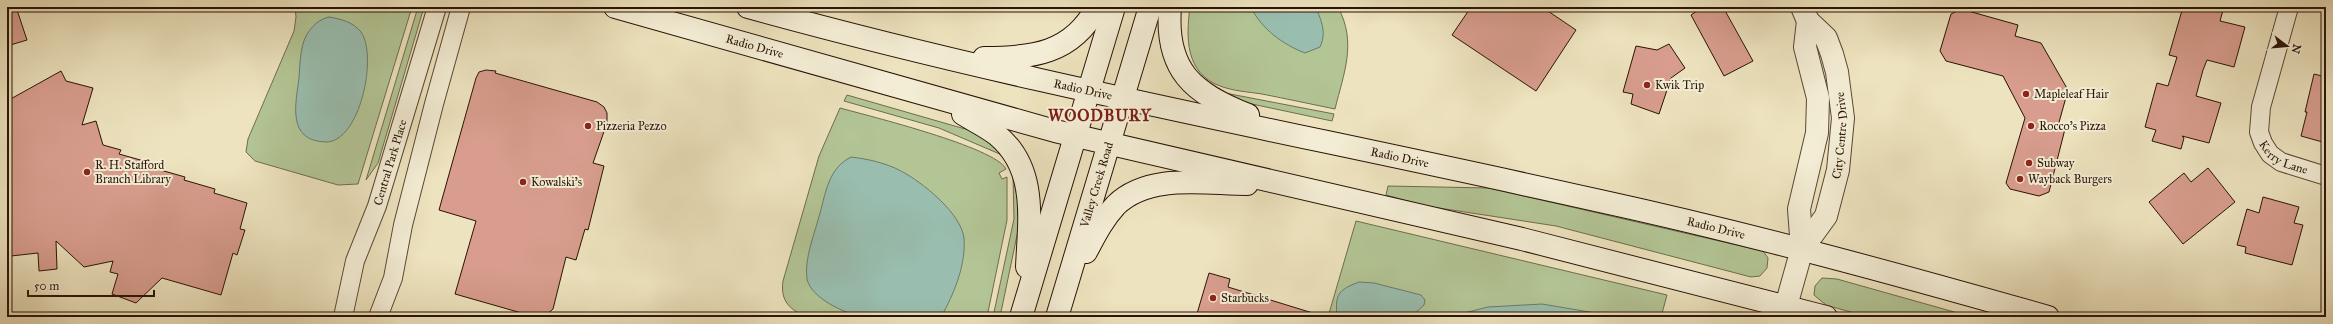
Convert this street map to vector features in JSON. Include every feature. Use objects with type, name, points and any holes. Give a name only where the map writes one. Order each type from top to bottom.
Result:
[{"type":"main road","name":"Radio Drive","points":[[615,7],[937,99],[1075,136],[1288,184],[1568,250],[1826,317]]},
{"type":"main road","name":"Radio Drive","points":[[748,7],[948,59],[1301,137],[1594,199],[1802,249],[2048,317]]},
{"type":"main road","points":[[948,59],[1016,58],[1043,53],[1074,36],[1086,24],[1097,7]]},
{"type":"main road","points":[[1023,308],[1114,7]]},
{"type":"main road","name":"Valley Creek Road","points":[[1059,308],[1150,7]]},
{"type":"main road","points":[[1170,7],[1170,27],[1174,52],[1183,72],[1195,87],[1216,102],[1301,137]]},
{"type":"main road","name":"City Centre Drive","points":[[1802,249],[1826,216],[1838,170],[1843,118],[1837,72],[1832,54],[1826,38],[1805,14]]},
{"type":"main road","name":"City Centre Drive","points":[[1786,306],[1802,249],[1799,209],[1815,144],[1818,110],[1816,86],[1805,47],[1805,14]]},
{"type":"main road","points":[[937,99],[998,136],[1014,154],[1024,170],[1030,203],[1023,308]]},
{"type":"main road","points":[[1059,308],[1101,225],[1117,205],[1134,192],[1169,184],[1288,184]]},
{"type":"street","name":"Central Park Place","points":[[343,317],[355,261],[377,206],[437,7]]},
{"type":"street","points":[[378,317],[393,278],[403,225],[461,7]]},
{"type":"street","name":"Kerry Lane","points":[[2289,7],[2261,107],[2259,132],[2263,143],[2270,154],[2281,162],[2326,176]]},
{"type":"green space","points":[[295,7],[412,7],[358,184],[338,185],[255,161],[246,152],[248,139],[294,31],[296,17]]},
{"type":"green space","points":[[418,7],[424,7],[378,163],[366,180]]},
{"type":"green space","points":[[1190,7],[1338,7],[1344,20],[1348,45],[1345,70],[1335,109],[1230,89],[1208,80],[1194,63],[1190,53],[1188,30]]},
{"type":"green space","points":[[1225,93],[1334,114],[1332,121],[1233,100]]},
{"type":"green space","points":[[847,95],[972,131],[984,136],[1002,155],[939,128],[844,101]]},
{"type":"green space","points":[[840,108],[930,133],[956,142],[980,151],[997,160],[1006,169],[999,173],[1002,179],[1007,177],[1007,220],[987,317],[809,317],[796,312],[785,300],[782,288],[783,281],[819,156]]},
{"type":"green space","points":[[1013,176],[1021,216],[1000,317],[993,317],[1014,219]]},
{"type":"green space","points":[[1388,186],[1489,188],[1763,251],[1768,258],[1767,268],[1760,276],[1751,277],[1556,226],[1426,206],[1386,195]]},
{"type":"green space","points":[[1356,221],[1667,295],[1661,317],[1328,317]]},
{"type":"green space","points":[[1822,278],[1837,279],[1972,317],[1868,317],[1826,305],[1814,295],[1815,286]]},
{"type":"shaded area","points":[[1251,7],[1316,7],[1323,31],[1320,47],[1305,53],[1289,46],[1267,29],[1255,15]]},
{"type":"shaded area","points":[[329,17],[346,22],[361,32],[366,44],[367,59],[363,96],[356,114],[348,128],[338,138],[326,142],[313,140],[304,135],[299,128],[296,119],[296,98],[301,57],[306,36],[316,24]]},
{"type":"shaded area","points":[[851,157],[883,164],[895,168],[910,176],[939,199],[956,219],[964,238],[963,258],[955,289],[941,317],[890,319],[862,317],[846,312],[829,304],[810,286],[806,271],[808,254],[827,189],[833,174],[838,167]]},
{"type":"shaded area","points":[[1359,282],[1374,283],[1421,295],[1425,300],[1424,305],[1411,317],[1337,317],[1337,303],[1339,294],[1346,288]]},
{"type":"shaded area","points":[[1542,304],[1619,317],[1448,317],[1488,307]]},
{"type":"building","points":[[7,7],[16,7],[27,40],[7,46]]},
{"type":"building","points":[[1471,7],[1542,7],[1576,30],[1536,91],[1452,35]]},
{"type":"building","name":"Kwik Trip","points":[[1703,7],[1723,7],[1753,61],[1724,76],[1691,15]]},
{"type":"building","points":[[2183,7],[2193,10],[2194,7],[2213,7],[2223,10],[2220,21],[2245,27],[2234,67],[2207,60],[2203,70],[2196,96],[2221,103],[2209,143],[2182,136],[2184,138],[2181,149],[2152,141],[2156,130],[2145,127],[2157,83],[2168,86],[2177,57],[2169,55]]},
{"type":"building","points":[[1961,9],[2018,25],[2015,36],[2041,43],[2068,90],[2058,126],[2065,129],[2049,192],[2039,196],[2010,189],[2006,183],[2025,118],[2003,76],[1946,61],[1940,51],[1951,14]]},
{"type":"building","name":"Kwik Trip","points":[[1669,44],[1685,68],[1671,78],[1659,114],[1631,104],[1633,94],[1623,92],[1636,46],[1657,50]]},
{"type":"building","name":"Kowalski's","points":[[486,70],[496,71],[495,73],[597,102],[604,107],[607,113],[607,123],[593,163],[604,166],[588,230],[585,229],[576,260],[566,257],[553,309],[544,317],[525,317],[525,314],[455,294],[476,221],[439,210],[476,78],[479,72]]},
{"type":"building","name":"R. H. Stafford Branch Library","points":[[61,71],[66,81],[93,88],[82,125],[96,121],[103,145],[121,150],[119,154],[151,163],[150,167],[185,177],[184,180],[215,189],[214,193],[247,203],[240,229],[245,230],[237,255],[233,253],[221,295],[162,278],[136,303],[112,294],[118,274],[110,272],[113,261],[84,267],[56,241],[57,269],[39,271],[38,253],[11,256],[7,203],[7,101]]},
{"type":"building","points":[[2314,74],[2326,77],[2326,143],[2301,136]]},
{"type":"building","points":[[2208,168],[2235,202],[2183,244],[2149,202],[2184,173],[2191,182]]},
{"type":"building","points":[[2263,197],[2299,207],[2294,223],[2303,225],[2292,265],[2245,253],[2246,247],[2237,245],[2247,209],[2259,213]]},
{"type":"building","points":[[1209,273],[1230,279],[1228,287],[1316,314],[1315,317],[1196,317]]},
{"type":"place","name":"Kwik Trip","points":[[1647,85]]},
{"type":"place","name":"Mapleleaf Hair","points":[[2026,94]]},
{"type":"place","name":"Pizzeria Pezzo","points":[[588,126]]},
{"type":"place","name":"Rocco's Pizza","points":[[2031,126]]},
{"type":"place","name":"Subway","points":[[2029,163]]},
{"type":"place","name":"R. H. Stafford Branch Library","points":[[87,172]]},
{"type":"place","name":"Wayback Burgers","points":[[2020,179]]},
{"type":"place","name":"Kowalski's","points":[[523,182]]},
{"type":"place","name":"Starbucks","points":[[1213,298]]},
{"type":"district","name":"WOODBURY","points":[[1100,115]]}]
